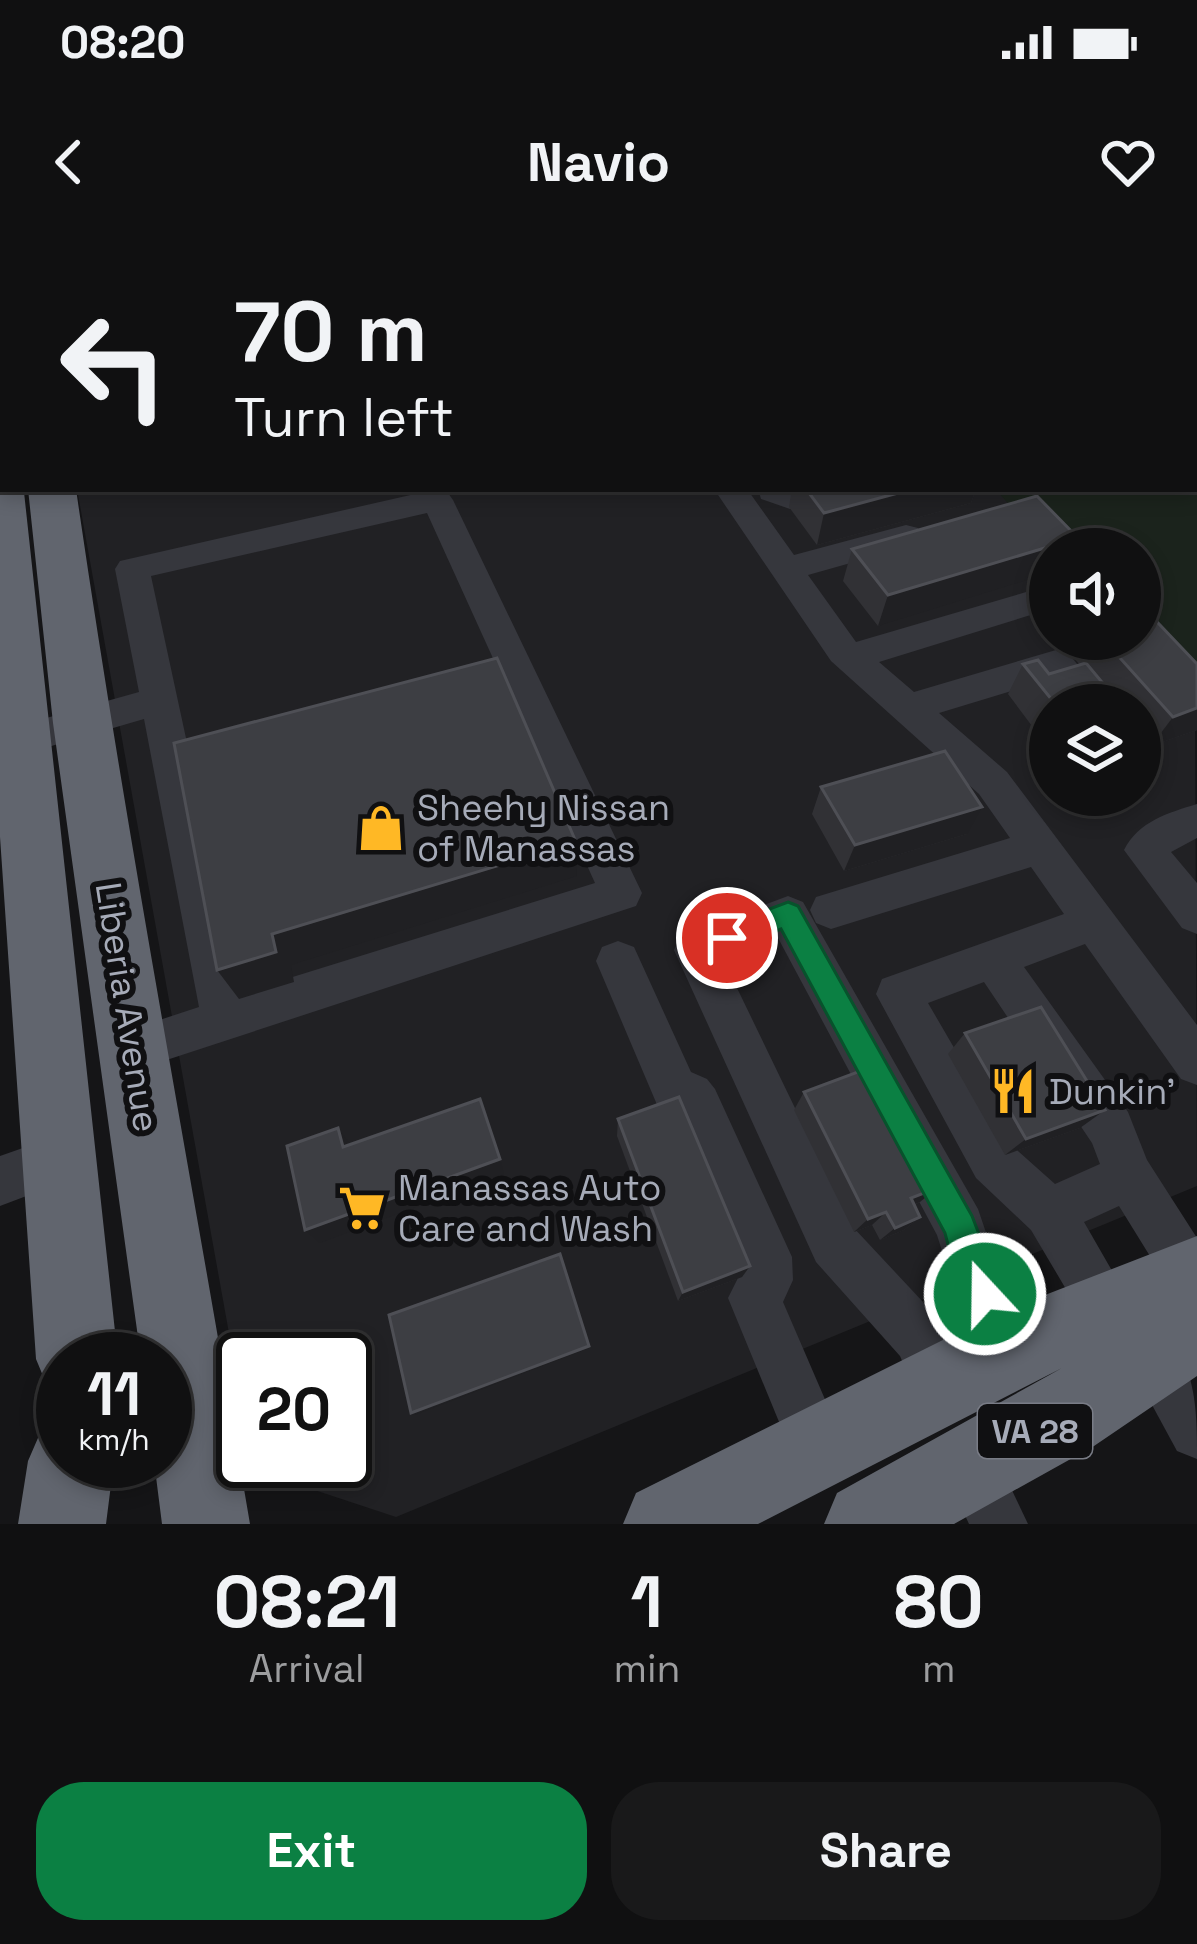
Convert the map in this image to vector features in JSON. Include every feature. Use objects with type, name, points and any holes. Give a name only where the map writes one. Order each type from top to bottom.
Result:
[{"type":"highway","name":"Liberia Avenue","points":[[0,492],[35,736],[136,1048],[206,1524]]},
{"type":"highway","name":"Liberia Avenue","points":[[52,492],[35,736],[29,1171],[70,1332]]},
{"type":"highway","name":"VA 28","points":[[667,1524],[1020,1345],[1169,1309]]},
{"type":"highway","name":"VA 28","points":[[881,1521],[985,1495],[1169,1309]]},
{"type":"highway","points":[[62,1524],[67,1488]]},
{"type":"highway","points":[[90,1488],[93,1524]]},
{"type":"lane","points":[[752,493],[790,498],[814,492]]},
{"type":"lane","points":[[752,493],[785,569],[850,657],[981,770],[1197,1063]]},
{"type":"lane","points":[[136,1048],[621,893],[437,500],[132,569],[224,1019]]},
{"type":"lane","points":[[785,569],[938,528]]},
{"type":"lane","points":[[850,657],[1029,603]]},
{"type":"lane","points":[[908,708],[1056,664],[1073,684]]},
{"type":"lane","points":[[35,736],[158,701]]},
{"type":"lane","points":[[1197,821],[1169,830],[1145,850],[1197,915]]},
{"type":"lane","points":[[1197,844],[1188,851],[1184,864],[1197,888]]},
{"type":"lane","points":[[831,910],[1040,847]]},
{"type":"lane","points":[[940,1386],[919,1337],[834,1244],[696,950],[788,914],[960,1228],[972,1271],[1020,1345]]},
{"type":"lane","points":[[1094,922],[898,994],[993,1161],[1169,1309]]},
{"type":"lane","points":[[993,959],[1111,1129],[1169,1309],[1197,1431]]},
{"type":"lane","points":[[618,961],[675,1091],[690,1095],[698,1105],[766,1257],[767,1280],[754,1298],[818,1448]]},
{"type":"lane","points":[[1049,1212],[1129,1176]]},
{"type":"shaded area","points":[[78,492],[1194,492],[1197,1186],[396,1517],[308,1488],[372,1488],[372,1332],[229,1332]]},
{"type":"shaded area","points":[[998,492],[1197,494],[1197,701],[1159,660],[1161,528],[1031,528]]},
{"type":"building","points":[[808,492],[902,492],[824,513]]},
{"type":"building","points":[[1037,496],[1068,528],[1029,528],[1029,553],[888,595],[852,549]]},
{"type":"building","points":[[1161,626],[1197,664],[1197,708],[1173,717],[1161,704],[1161,684],[1143,684],[1122,660],[1161,660]]},
{"type":"building","name":"Sheehy Nissan of Manassas","points":[[497,658],[576,842],[272,934],[276,952],[217,970],[174,743]]},
{"type":"building","points":[[1038,660],[1049,674],[1086,663],[1104,684],[1039,684],[1023,664]]},
{"type":"building","points":[[945,751],[982,807],[855,845],[821,787]]},
{"type":"building","points":[[1041,1007],[1105,1110],[1026,1139],[965,1033]]},
{"type":"building","points":[[871,1067],[937,1188],[911,1198],[920,1217],[895,1228],[886,1212],[868,1219],[804,1092]]},
{"type":"building","points":[[679,1097],[750,1266],[683,1292],[618,1119]]},
{"type":"building","name":"Manassas Auto Care and Wash","points":[[480,1099],[500,1159],[305,1230],[287,1146],[338,1128],[343,1147]]},
{"type":"building","points":[[560,1254],[589,1346],[411,1413],[389,1315]]},
{"type":"place","name":"Sheehy Nissan of Manassas","points":[[381,828]]},
{"type":"place","name":"Dunkin'","points":[[1013,1091]]},
{"type":"place","name":"Manassas Auto Care and Wash","points":[[362,1208]]},
{"type":"route","points":[[727,938],[788,914],[960,1228],[972,1271],[985,1294]]}]
